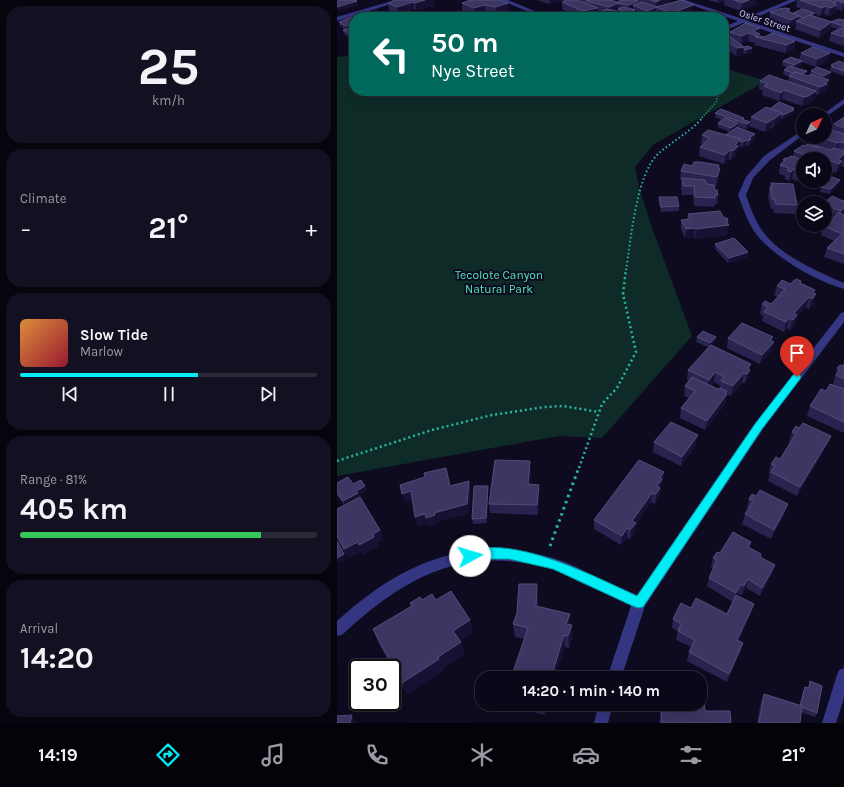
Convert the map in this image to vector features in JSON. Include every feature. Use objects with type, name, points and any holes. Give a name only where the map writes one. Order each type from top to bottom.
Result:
[{"type":"street","points":[[361,12],[401,0]]},
{"type":"street","points":[[503,0],[533,12]]},
{"type":"street","name":"Osler Street","points":[[680,0],[714,12]]},
{"type":"street","points":[[729,27],[794,0]]},
{"type":"street","points":[[337,19],[349,15]]},
{"type":"street","name":"Osler Street","points":[[729,17],[844,55]]},
{"type":"street","points":[[832,110],[844,101]]},
{"type":"street","points":[[796,137],[767,158],[750,177],[742,195],[751,219],[768,242],[797,264],[844,286]]},
{"type":"street","points":[[616,671],[639,603],[759,426],[844,315]]},
{"type":"street","points":[[337,630],[368,602],[421,569],[444,561],[488,554],[509,554],[554,564],[639,603]]},
{"type":"street","points":[[829,723],[844,675]]},
{"type":"street","points":[[601,723],[604,711]]},
{"type":"path","points":[[545,562],[602,404],[617,388],[636,352],[623,294],[632,230],[643,178],[657,155],[704,116],[716,102],[718,96]]},
{"type":"path","points":[[337,461],[432,430],[493,415],[545,407],[563,406],[599,412]]},
{"type":"green space","name":"Tecolote Canyon Natural Park","points":[[349,56],[349,96],[729,96],[729,70],[766,81],[654,144],[635,167],[639,187],[652,228],[692,336],[602,438],[559,436],[337,476],[337,57]]},
{"type":"building","points":[[395,0],[425,0],[397,7],[388,3]]},
{"type":"building","points":[[471,0],[499,0],[508,3],[496,7],[485,5],[474,8],[462,3]]},
{"type":"building","points":[[566,0],[578,0],[598,8],[582,11],[562,2]]},
{"type":"building","points":[[610,0],[619,3],[609,7],[586,1]]},
{"type":"building","points":[[622,0],[638,1],[629,5],[616,3]]},
{"type":"building","points":[[682,0],[693,5],[675,12],[669,12],[656,7]]},
{"type":"building","points":[[734,0],[749,0],[742,3]]},
{"type":"building","points":[[800,0],[828,0],[836,2],[833,3],[837,5],[830,8],[826,6],[822,8]]},
{"type":"building","points":[[835,0],[844,0],[844,3],[843,3]]},
{"type":"building","points":[[337,1],[357,1],[337,7]]},
{"type":"building","points":[[642,2],[657,7],[647,11],[633,5]]},
{"type":"building","points":[[624,7],[635,10],[626,12],[618,9]]},
{"type":"building","points":[[785,8],[790,9],[787,11],[799,16],[791,20],[770,12]]},
{"type":"building","points":[[607,9],[621,12],[600,12]]},
{"type":"building","points":[[802,9],[814,13],[804,18],[793,13]]},
{"type":"building","points":[[810,15],[832,22],[820,30],[796,21]]},
{"type":"building","points":[[349,18],[349,25],[346,26],[339,22]]},
{"type":"building","points":[[838,19],[844,20],[844,26],[831,22]]},
{"type":"building","points":[[746,23],[760,28],[753,31],[760,34],[757,36],[749,33],[742,36],[730,32]]},
{"type":"building","points":[[844,27],[844,37],[831,33]]},
{"type":"building","points":[[349,28],[349,33],[343,30]]},
{"type":"building","points":[[773,33],[795,41],[787,45],[755,37],[764,37]]},
{"type":"building","points":[[729,36],[744,47],[737,48],[729,42]]},
{"type":"building","points":[[748,46],[752,48],[746,50],[744,49],[744,47]]},
{"type":"building","points":[[813,47],[830,53],[817,59],[801,53]]},
{"type":"building","points":[[791,57],[802,61],[794,65],[783,61]]},
{"type":"building","points":[[839,61],[844,63],[844,71],[832,67],[833,66],[831,65]]},
{"type":"building","points":[[789,66],[807,71],[802,74],[784,70]]},
{"type":"building","points":[[817,67],[831,72],[823,76],[811,71]]},
{"type":"building","points":[[795,72],[808,76],[811,74],[829,80],[825,83],[827,84],[820,87],[789,76]]},
{"type":"building","points":[[769,75],[816,91],[804,97],[784,90],[781,93],[764,86],[768,84],[760,81]]},
{"type":"building","points":[[779,102],[794,108],[792,109],[794,110],[783,115],[781,114],[782,113],[770,109]]},
{"type":"building","points":[[766,107],[782,113],[767,123],[751,117]]},
{"type":"building","points":[[721,109],[750,122],[747,124],[715,113]]},
{"type":"building","points":[[844,117],[844,128],[834,124]]},
{"type":"building","points":[[725,118],[738,123],[731,128],[718,123]]},
{"type":"building","points":[[737,127],[755,134],[749,138],[751,139],[749,141],[747,140],[743,142],[740,141],[741,139],[726,135]]},
{"type":"building","points":[[708,130],[741,139],[735,145],[738,146],[733,151],[730,150],[725,155],[700,147],[710,138],[702,135]]},
{"type":"building","points":[[832,130],[844,134],[844,143],[832,141]]},
{"type":"building","points":[[807,144],[819,148],[821,147],[831,150],[834,148],[844,151],[844,154],[838,160],[842,161],[839,164],[832,161],[832,152],[794,151],[803,145],[805,146]]},
{"type":"building","points":[[811,144],[820,147],[819,148],[810,145]]},
{"type":"building","points":[[791,156],[796,158],[796,170],[794,169],[791,172],[787,170],[789,168],[780,165],[785,158]]},
{"type":"building","points":[[694,162],[719,165],[718,168],[720,168],[717,177],[681,171],[684,164],[692,166]]},
{"type":"building","points":[[832,177],[840,180],[832,188]]},
{"type":"building","points":[[682,178],[705,180],[706,184],[714,185],[718,195],[715,195],[715,198],[695,197],[694,186],[683,186]]},
{"type":"building","points":[[771,183],[793,184],[796,205],[776,204],[775,199],[772,199],[770,187],[772,187]]},
{"type":"building","points":[[832,196],[843,201],[844,200],[844,208],[841,211],[832,208]]},
{"type":"building","points":[[659,197],[677,197],[679,206],[661,207]]},
{"type":"building","points":[[720,211],[724,218],[727,218],[728,221],[726,221],[729,225],[686,229],[681,220],[690,219],[688,214]]},
{"type":"building","points":[[839,212],[844,215],[844,254],[827,248],[842,234],[832,230],[832,219]]},
{"type":"building","points":[[734,238],[748,252],[729,258],[715,244]]},
{"type":"building","points":[[796,279],[801,281],[800,283],[815,290],[813,293],[816,294],[812,299],[809,297],[794,313],[797,315],[793,320],[789,318],[786,322],[764,312],[768,307],[762,304],[765,301],[771,304],[785,289],[777,286],[782,280],[790,284]]},
{"type":"building","points":[[742,323],[773,337],[770,340],[774,342],[762,355],[728,338]]},
{"type":"building","points":[[703,331],[716,337],[710,343],[697,337]]},
{"type":"building","points":[[711,345],[751,364],[748,368],[750,370],[747,374],[744,373],[733,386],[721,381],[724,377],[715,372],[709,380],[688,370]]},
{"type":"building","points":[[844,364],[844,379],[836,375],[840,370],[837,368],[840,365],[843,366]]},
{"type":"building","points":[[692,377],[718,389],[720,388],[727,391],[725,393],[727,394],[707,421],[681,408],[695,391],[685,386]]},
{"type":"building","points":[[830,384],[844,389],[844,422],[810,406],[821,389],[826,391]]},
{"type":"building","points":[[671,422],[698,435],[682,457],[654,442]]},
{"type":"building","points":[[803,423],[831,436],[800,487],[771,472],[775,466],[771,464],[776,457],[780,459],[796,434],[792,432],[796,426],[799,428]]},
{"type":"building","points":[[495,460],[530,461],[528,484],[539,485],[537,505],[489,504]]},
{"type":"building","points":[[639,460],[664,472],[660,478],[662,479],[657,486],[660,488],[656,494],[652,493],[632,521],[636,523],[630,530],[627,528],[622,536],[594,520]]},
{"type":"building","points":[[446,468],[450,486],[469,481],[467,504],[434,513],[435,515],[426,518],[425,514],[415,517],[411,491],[402,494],[400,485],[425,477],[424,473]]},
{"type":"building","points":[[348,477],[353,484],[361,480],[365,486],[356,491],[358,493],[343,501],[337,493],[337,483]]},
{"type":"building","points":[[474,486],[488,486],[486,518],[472,519]]},
{"type":"building","points":[[760,490],[788,504],[774,530],[745,514],[753,501],[749,499],[752,494],[756,496]]},
{"type":"building","points":[[360,497],[380,530],[373,534],[374,537],[359,545],[358,542],[344,549],[337,536],[337,509]]},
{"type":"building","points":[[733,532],[751,542],[748,547],[761,554],[760,557],[775,565],[762,588],[748,579],[744,586],[741,584],[736,593],[709,578],[717,560],[713,558],[717,552],[720,553]]},
{"type":"building","points":[[337,541],[344,554],[337,558]]},
{"type":"building","points":[[519,584],[537,584],[536,606],[570,614],[566,624],[572,625],[568,636],[564,635],[553,671],[513,671],[528,628],[513,624],[517,613]]},
{"type":"building","points":[[451,591],[470,620],[453,631],[461,642],[438,657],[439,659],[402,683],[401,659],[389,659],[373,629],[412,606],[410,603],[420,597],[422,600],[432,594],[436,600]]},
{"type":"building","points":[[736,595],[754,604],[737,640],[743,643],[729,674],[689,652],[695,640],[678,631],[681,624],[673,619],[681,603],[691,608],[696,598],[727,614]]},
{"type":"building","points":[[810,681],[822,686],[817,713],[800,706],[805,687],[809,688]]},
{"type":"building","points":[[764,694],[802,706],[800,723],[759,723]]},
{"type":"building","points":[[730,711],[731,723],[662,723],[661,712]]},
{"type":"building","points":[[352,715],[350,723],[337,723],[337,716]]},
{"type":"route","points":[[470,556],[509,554],[554,564],[639,603],[759,426],[797,377]]}]
